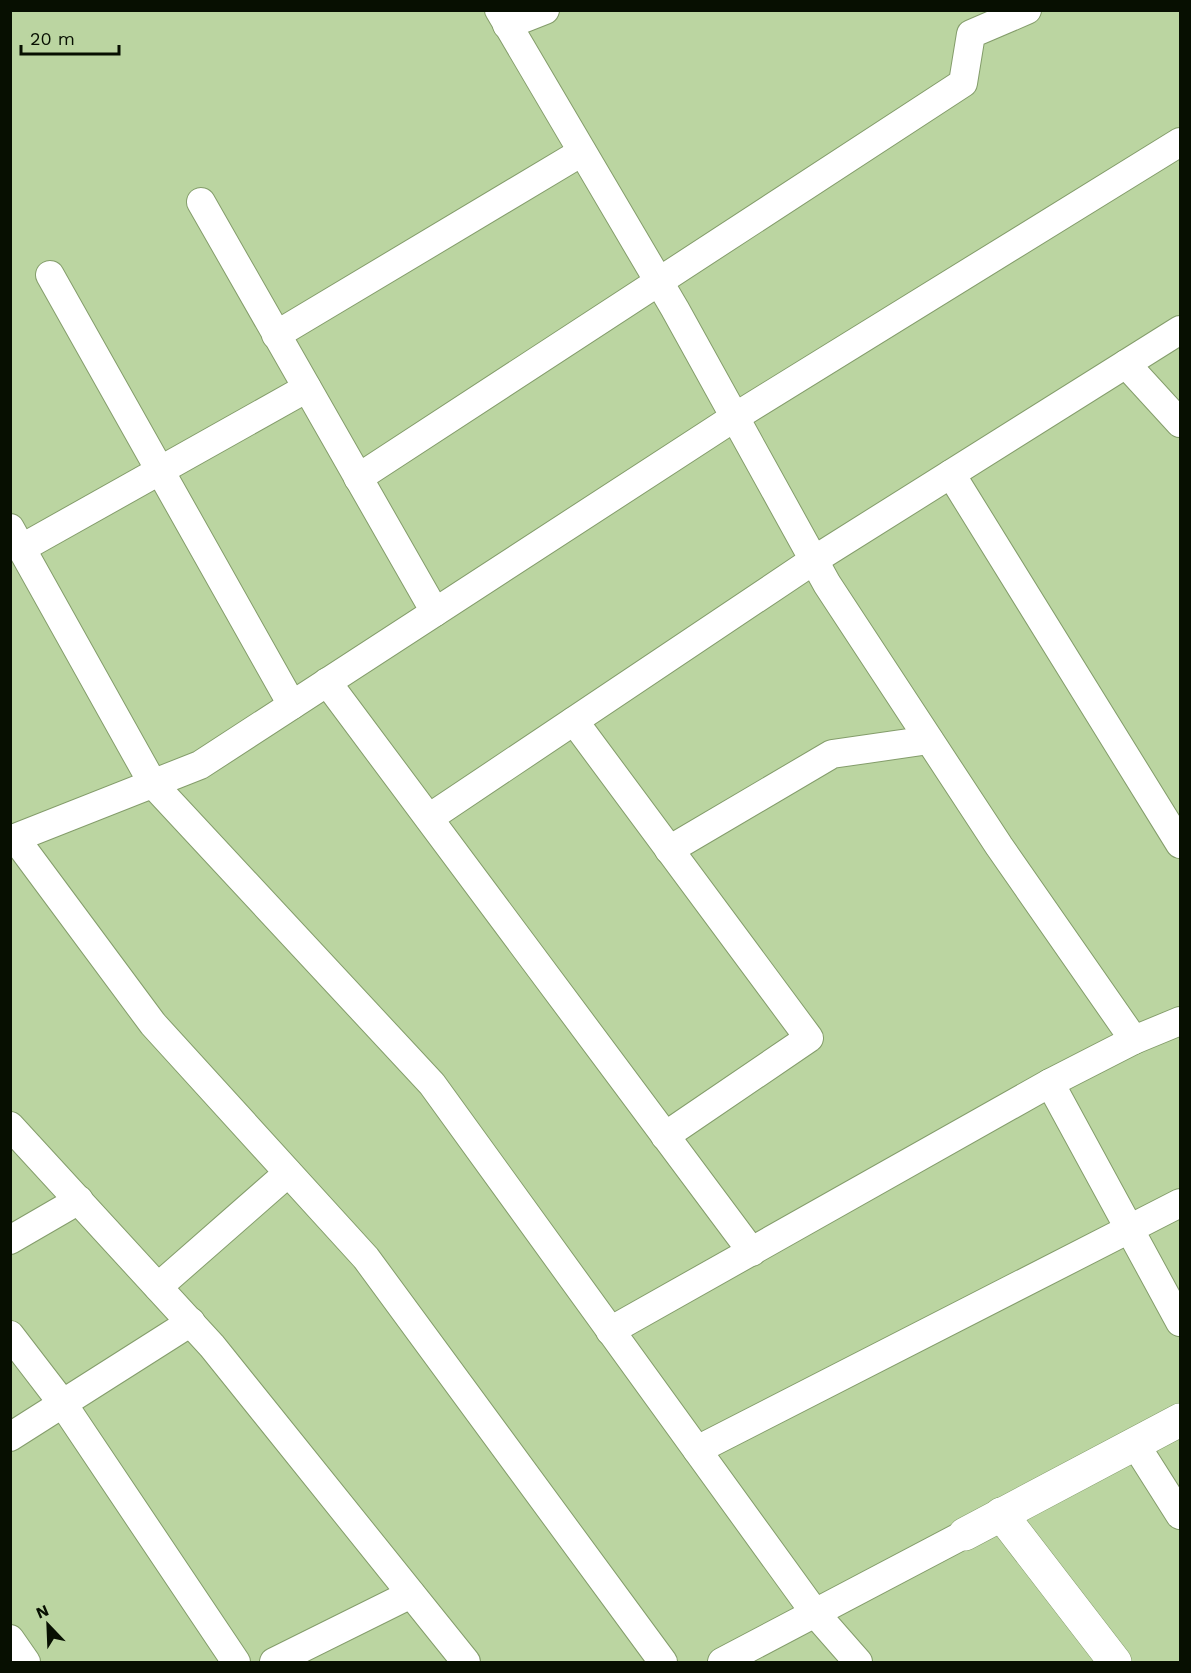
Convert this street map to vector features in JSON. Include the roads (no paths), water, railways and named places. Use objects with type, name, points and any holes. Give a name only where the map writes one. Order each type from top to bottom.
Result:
[{"type":"street","points":[[545,10],[503,18],[659,282],[827,584],[999,846],[1134,1040]]},
{"type":"street","points":[[358,478],[963,83],[971,33],[1027,10]]},
{"type":"street","points":[[663,1662],[366,1258],[153,1024],[13,839],[200,765],[735,417],[1180,142]]},
{"type":"street","points":[[276,335],[582,152]]},
{"type":"street","points":[[201,202],[435,612]]},
{"type":"street","points":[[50,275],[292,705]]},
{"type":"street","points":[[429,819],[814,560],[1180,330]]},
{"type":"street","points":[[1126,364],[1180,423]]},
{"type":"street","points":[[307,388],[161,471],[16,538],[153,784],[432,1084],[815,1613],[858,1662]]},
{"type":"street","points":[[951,474],[1180,844]]},
{"type":"street","points":[[327,682],[752,1251]]},
{"type":"street","points":[[574,721],[809,1038],[665,1136]]},
{"type":"street","points":[[669,850],[832,754],[929,740]]},
{"type":"street","points":[[610,1331],[1050,1083],[1134,1040],[1180,1021]]},
{"type":"street","points":[[1050,1083],[1180,1322]]},
{"type":"street","points":[[10,1126],[212,1346],[466,1662]]},
{"type":"street","points":[[158,1287],[288,1173]]},
{"type":"street","points":[[10,1240],[79,1200]]},
{"type":"street","points":[[697,1450],[1180,1203]]},
{"type":"street","points":[[10,1437],[190,1322]]},
{"type":"street","points":[[10,1335],[63,1404],[236,1662]]},
{"type":"street","points":[[722,1662],[1180,1420]]},
{"type":"street","points":[[1135,1444],[1180,1515]]},
{"type":"street","points":[[1001,1514],[1115,1662]]},
{"type":"street","points":[[274,1662],[411,1594]]},
{"type":"street","points":[[10,1639],[26,1662]]}]
